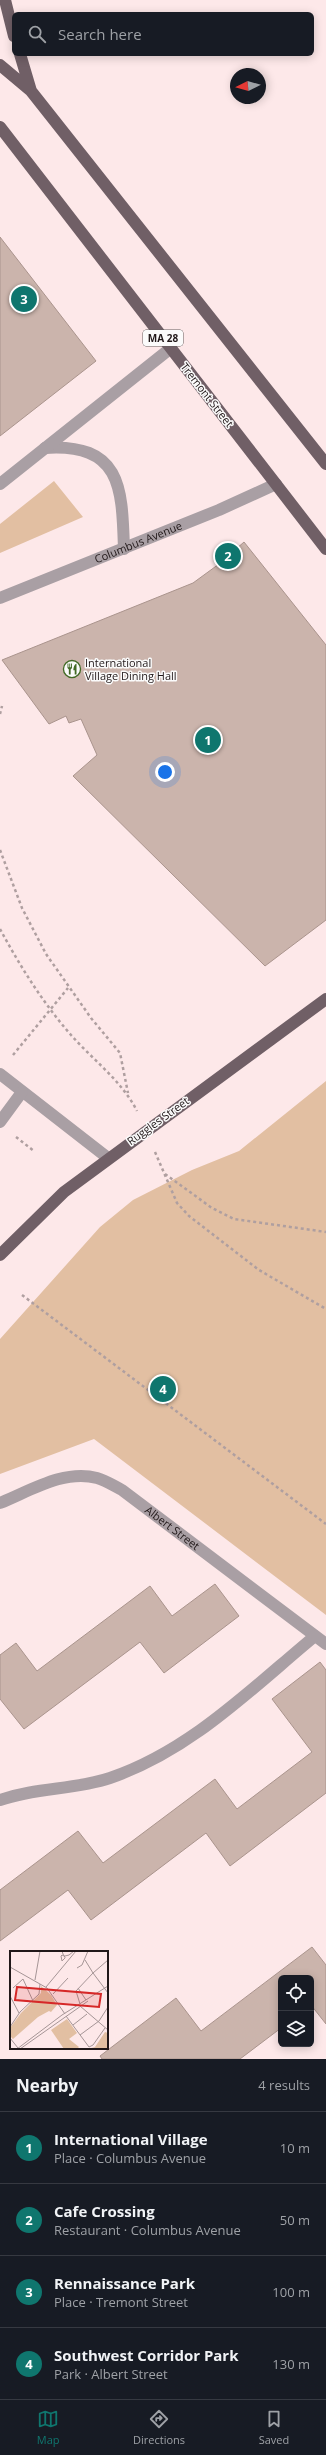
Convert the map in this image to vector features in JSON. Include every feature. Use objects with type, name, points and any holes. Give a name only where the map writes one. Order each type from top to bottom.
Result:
[{"type":"main road","points":[[5,0],[12,28]]},
{"type":"main road","points":[[21,56],[31,91]]},
{"type":"main road","points":[[0,65],[31,91],[326,464]]},
{"type":"main road","name":"Tremont Street","points":[[0,127],[326,549]]},
{"type":"main road","name":"Ruggles Street","points":[[0,1255],[64,1192],[108,1158],[326,999]]},
{"type":"street","points":[[0,484],[171,348]]},
{"type":"street","points":[[45,448],[65,447],[84,450],[98,458],[110,471],[121,492],[124,549]]},
{"type":"street","name":"Columbus Avenue","points":[[0,598],[219,510],[276,484]]},
{"type":"street","points":[[0,1074],[108,1158]]},
{"type":"street","points":[[0,1122],[22,1092]]},
{"type":"street","name":"Albert Street","points":[[0,1503],[51,1482],[74,1476],[97,1478],[122,1490],[326,1644]]},
{"type":"street","points":[[0,1800],[23,1792],[75,1786],[108,1779],[157,1758],[211,1723],[315,1636]]},
{"type":"path","points":[[0,714],[2,706]]},
{"type":"path","points":[[0,850],[12,884],[31,926],[46,954],[68,988],[120,1053],[128,1093],[87,1053],[51,1009],[28,977],[0,928]]},
{"type":"path","points":[[10,1058],[68,988]]},
{"type":"path","points":[[14,1135],[34,1151]]},
{"type":"path","points":[[326,1232],[234,1219],[212,1208],[165,1173],[176,1203],[189,1216],[259,1270],[326,1309]]},
{"type":"path","points":[[22,1295],[326,1524]]},
{"type":"shaded area","points":[[54,481],[83,517],[0,553],[0,524]]},
{"type":"shaded area","points":[[326,1081],[326,1615],[94,1439],[0,1474],[0,1339],[100,1227],[133,1200],[192,1170],[239,1151]]},
{"type":"building","points":[[0,237],[96,361],[0,436]]},
{"type":"building","points":[[244,542],[326,645],[326,920],[265,966],[73,776],[97,755],[81,719],[69,723],[66,716],[49,724],[2,660],[193,583],[219,564]]},
{"type":"building","points":[[215,1584],[239,1616],[164,1673],[140,1642],[24,1729],[0,1699],[0,1655],[16,1643],[37,1671],[150,1586],[172,1616]]},
{"type":"building","points":[[320,1662],[326,1670],[326,1793],[230,1866],[206,1833],[91,1920],[68,1890],[0,1941],[0,1890],[78,1831],[103,1863],[215,1779],[237,1809],[312,1752],[272,1699]]},
{"type":"building","points":[[312,1947],[326,1965],[326,2024],[314,2009],[314,1975],[278,1975],[278,2030],[240,2059],[102,2059],[100,2056],[176,1998],[201,2031]]},
{"type":"place","name":"Rennaissance Park","points":[[24,299]]},
{"type":"place","name":"Cafe Crossing","points":[[228,556]]},
{"type":"place","name":"International Village Dining Hall","points":[[72,669]]},
{"type":"place","name":"International Village","points":[[208,740]]},
{"type":"place","name":"Southwest Corridor Park","points":[[163,1389]]}]
